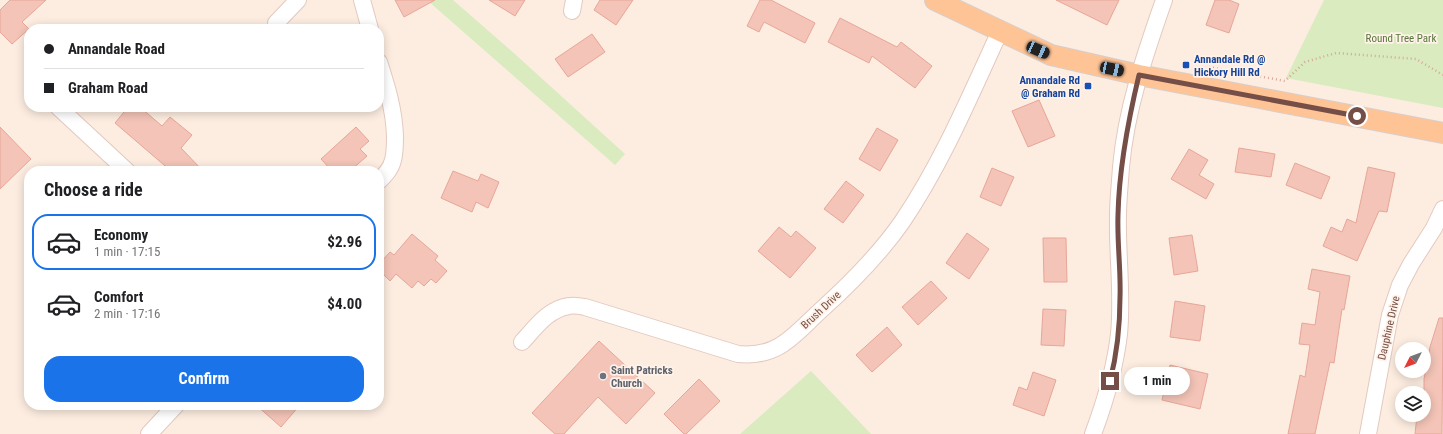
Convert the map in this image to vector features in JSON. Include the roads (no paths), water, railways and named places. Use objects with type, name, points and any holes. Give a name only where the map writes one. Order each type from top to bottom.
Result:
[{"type":"main road","points":[[935,0],[1050,55],[1139,75],[1443,133]]},
{"type":"street","points":[[276,24],[298,0]]},
{"type":"street","points":[[362,0],[369,24]]},
{"type":"street","points":[[1093,434],[1105,402],[1113,371],[1118,334],[1120,297],[1118,216],[1121,166],[1128,118],[1139,75],[1164,0]]},
{"type":"street","name":"Brush Drive","points":[[522,342],[545,317],[557,309],[570,306],[585,307],[738,354],[752,355],[770,351],[784,344],[849,284],[877,254],[901,223],[926,185],[1000,31]]},
{"type":"street","points":[[384,77],[391,98],[395,145],[393,160],[384,175]]},
{"type":"street","points":[[63,112],[122,166]]},
{"type":"street","name":"Dauphine Drive","points":[[1368,434],[1390,315],[1400,285],[1411,264],[1434,228],[1443,209]]},
{"type":"street","points":[[149,434],[171,410]]},
{"type":"place","name":"Annandale Rd @ Hickory Hill Rd","points":[[1186,65]]},
{"type":"place","name":"Annandale Rd @ Graham Rd","points":[[1088,86]]},
{"type":"place","name":"Saint Patricks Church","points":[[603,376]]},
{"type":"park label","name":"Round Tree Park","points":[[1401,38]]}]
